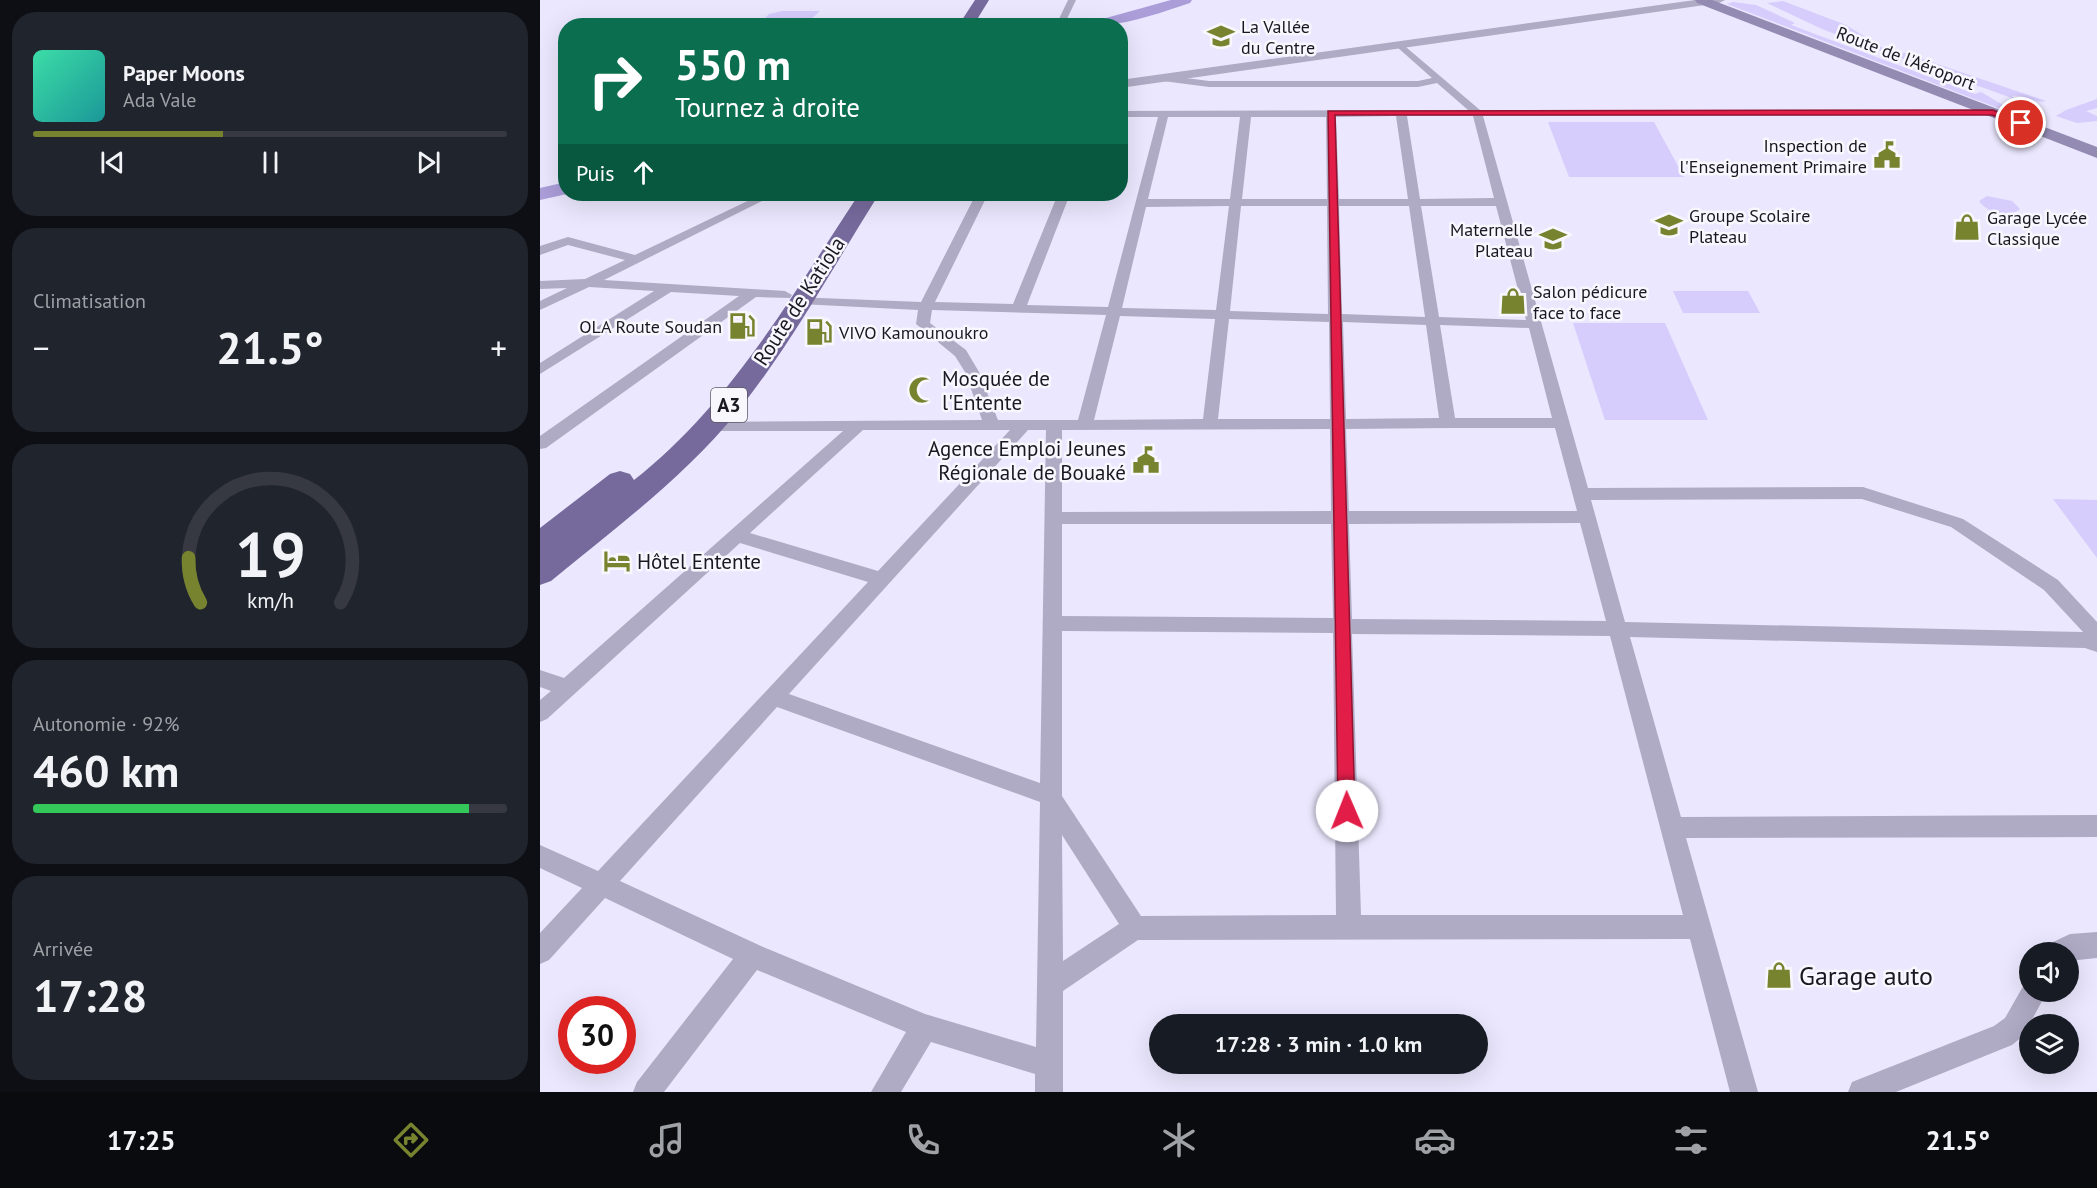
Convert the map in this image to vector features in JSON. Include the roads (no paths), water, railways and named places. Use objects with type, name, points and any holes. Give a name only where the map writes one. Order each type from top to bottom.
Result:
[{"type":"highway","points":[[970,18],[982,0]]},
{"type":"highway","points":[[982,18],[993,0]]},
{"type":"highway","name":"Route de Katiola","points":[[540,573],[658,476],[710,426],[742,388],[850,201]]},
{"type":"highway","name":"Route de Katiola","points":[[540,545],[632,472],[703,407],[793,298],[864,201]]},
{"type":"main road","name":"Route de l'Aéroport","points":[[1709,1],[2097,153]]},
{"type":"street","points":[[1063,18],[1072,0]]},
{"type":"street","points":[[1128,83],[1709,1]]},
{"type":"street","points":[[1400,45],[1477,112],[1744,1092]]},
{"type":"street","points":[[1163,78],[1188,83],[1227,84],[1418,84],[1439,80]]},
{"type":"street","points":[[1128,114],[1993,112]]},
{"type":"street","points":[[1210,424],[1246,113]]},
{"type":"street","points":[[1331,113],[1349,927]]},
{"type":"street","points":[[1401,113],[1448,424]]},
{"type":"street","points":[[1085,425],[1164,114]]},
{"type":"street","points":[[540,306],[756,201]]},
{"type":"street","points":[[978,201],[926,306],[923,324],[961,353],[972,372],[992,425]]},
{"type":"street","points":[[1018,309],[1061,201]]},
{"type":"street","points":[[1141,202],[1502,202]]},
{"type":"street","points":[[540,251],[568,241],[637,259]]},
{"type":"street","points":[[540,285],[585,283],[926,306],[1535,324]]},
{"type":"street","points":[[540,370],[668,288]]},
{"type":"street","points":[[540,444],[753,293]]},
{"type":"street","points":[[710,426],[1562,423]]},
{"type":"street","points":[[540,951],[1024,425]]},
{"type":"street","points":[[1049,1092],[1054,425]]},
{"type":"street","points":[[540,713],[858,426]]},
{"type":"street","points":[[1581,494],[1863,493],[1957,522],[2051,585],[2097,634]]},
{"type":"street","points":[[1053,518],[1587,517]]},
{"type":"street","points":[[737,536],[882,579]]},
{"type":"street","points":[[1052,623],[1619,629],[2085,640],[2097,644]]},
{"type":"street","points":[[540,678],[567,688]]},
{"type":"street","points":[[772,697],[1050,796],[1135,928]]},
{"type":"street","points":[[1672,828],[2097,826]]},
{"type":"street","points":[[540,856],[752,955],[926,1027],[1049,1065]]},
{"type":"street","points":[[1049,985],[1135,928],[1699,927]]},
{"type":"street","points":[[2079,946],[2097,945]]},
{"type":"street","points":[[647,1092],[752,955]]},
{"type":"street","points":[[1862,1092],[2003,1036],[2014,1027],[2028,1002]]},
{"type":"street","points":[[885,1092],[926,1027]]},
{"type":"waterway","points":[[1127,18],[1185,0]]},
{"type":"waterway","points":[[540,194],[558,190]]},
{"type":"place","name":"La Vallée du Centre","points":[[1221,36]]},
{"type":"place","name":"Inspection de l'Enseignement Primaire","points":[[1887,155]]},
{"type":"place","name":"Groupe Scolaire Plateau","points":[[1669,225]]},
{"type":"place","name":"Garage Lycée Classique","points":[[1967,227]]},
{"type":"place","name":"Maternelle Plateau","points":[[1553,239]]},
{"type":"place","name":"Salon pédicure face to face","points":[[1513,301]]},
{"type":"place","name":"OLA Route Soudan","points":[[742,326]]},
{"type":"place","name":"VIVO Kamounoukro","points":[[819,332]]},
{"type":"place","name":"Mosquée de l'Entente","points":[[922,390]]},
{"type":"place","name":"Agence Emploi Jeunes Régionale de Bouaké","points":[[1146,460]]},
{"type":"place","name":"Hôtel Entente","points":[[617,561]]},
{"type":"place","name":"Garage auto","points":[[1779,975]]}]
